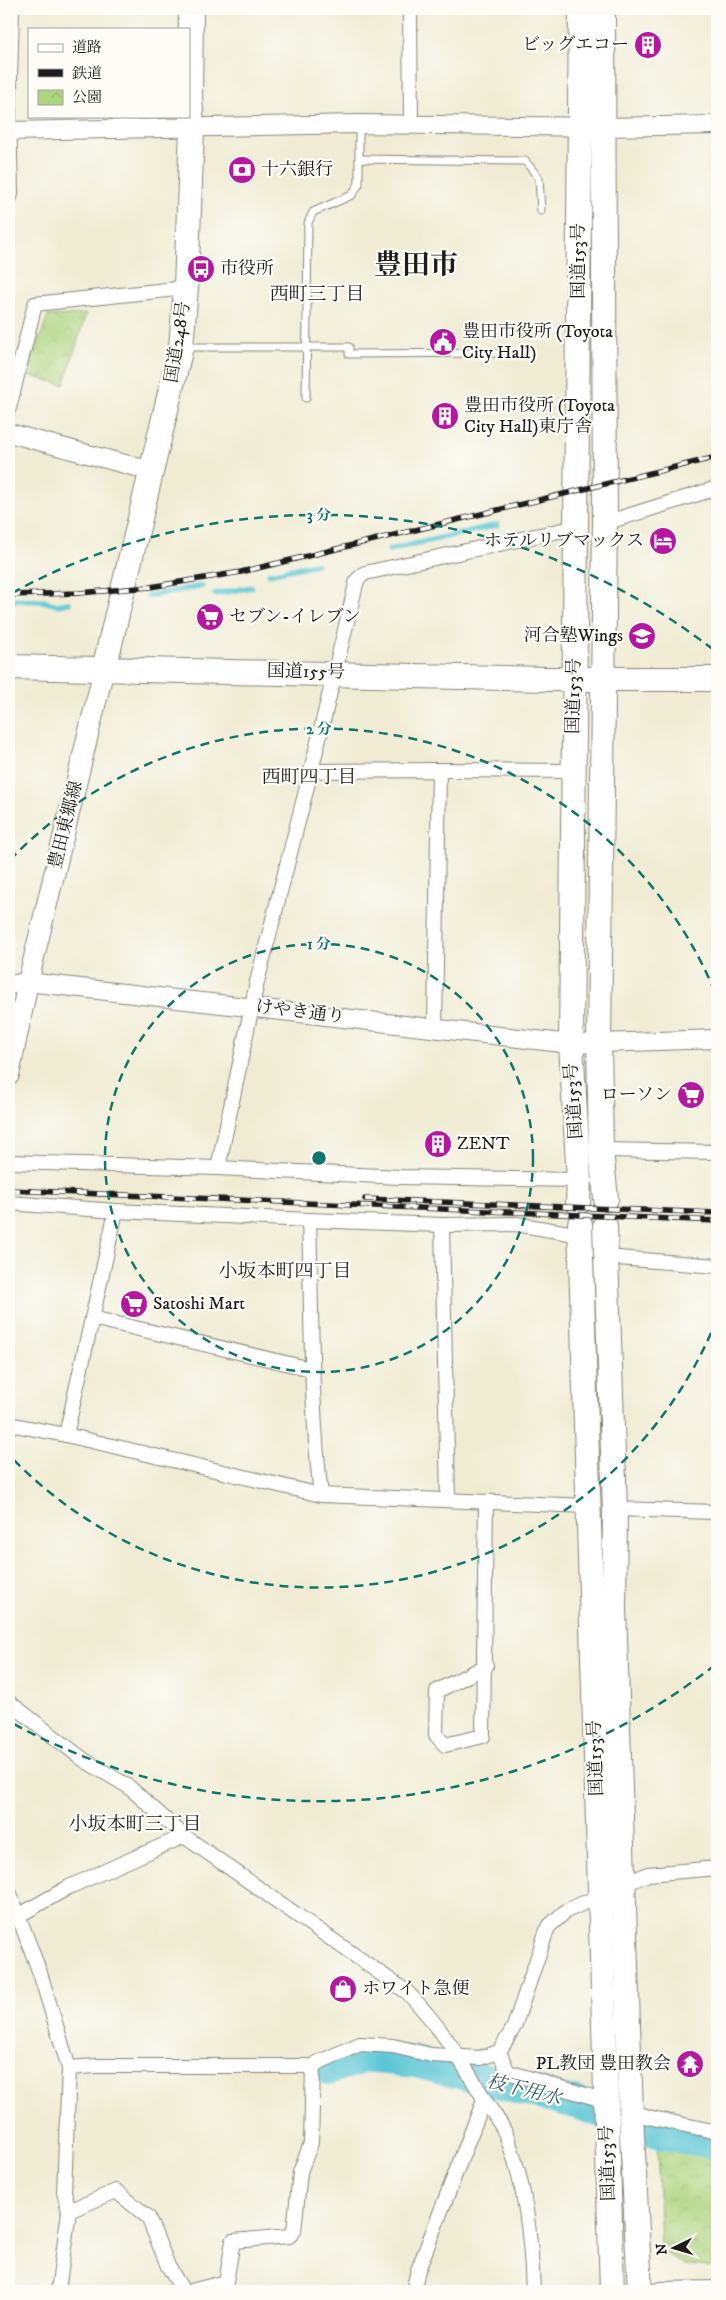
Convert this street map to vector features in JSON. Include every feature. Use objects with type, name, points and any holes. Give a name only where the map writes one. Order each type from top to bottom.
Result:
[{"type":"highway","name":"国道248号","points":[[104,668],[181,347],[186,288],[192,128],[190,96],[191,9]]},
{"type":"highway","name":"国道153号","points":[[581,9],[591,126],[606,522],[598,1043],[601,1150],[606,1199]]},
{"type":"highway","name":"国道153号","points":[[603,9],[591,126],[577,527],[571,1044],[580,1211],[612,2291]]},
{"type":"highway","name":"国道155号","points":[[9,666],[548,679],[717,679]]},
{"type":"highway","name":"国道153号","points":[[605,1226],[615,1509],[614,1609],[640,2291]]},
{"type":"main road","name":"豊田東郷線","points":[[9,1075],[18,984],[104,668]]},
{"type":"street","points":[[9,200],[11,194],[9,131],[12,9]]},
{"type":"street","points":[[410,9],[411,124]]},
{"type":"street","points":[[9,131],[359,124],[717,125]]},
{"type":"street","points":[[9,408],[35,304],[186,288]]},
{"type":"street","points":[[9,433],[151,471]]},
{"type":"street","points":[[606,522],[717,488]]},
{"type":"street","points":[[218,1168],[257,982],[357,580],[365,573],[577,527]]},
{"type":"street","points":[[311,770],[573,772]]},
{"type":"street","points":[[435,1028],[439,770]]},
{"type":"street","name":"けやき通り","points":[[9,972],[18,984],[253,1007],[571,1044],[717,1039]]},
{"type":"street","points":[[601,1150],[717,1152]]},
{"type":"street","points":[[9,1162],[218,1168],[400,1177],[580,1211]]},
{"type":"street","points":[[9,1204],[116,1211],[442,1225],[516,1224],[580,1211]]},
{"type":"street","points":[[66,1435],[116,1211]]},
{"type":"street","points":[[309,1220],[312,1311],[311,1369],[314,1432],[321,1496]]},
{"type":"street","points":[[442,1225],[448,1500]]},
{"type":"street","points":[[606,1256],[717,1266]]},
{"type":"street","points":[[92,1318],[311,1369]]},
{"type":"street","points":[[9,1424],[66,1435],[321,1496],[588,1506]]},
{"type":"street","points":[[486,1503],[486,1666],[483,1736],[445,1745],[436,1735],[437,1691],[486,1666]]},
{"type":"street","points":[[615,1509],[717,1512]]},
{"type":"street","points":[[9,1702],[84,1760],[129,1787],[184,1836],[407,1992],[433,2019],[506,2134],[522,2188],[531,2241],[533,2291]]},
{"type":"street","points":[[14,1917],[69,1887],[184,1836]]},
{"type":"street","points":[[68,2068],[96,2066],[312,2068],[360,2044],[393,2046],[431,2055],[480,2058],[499,2052],[514,2028],[548,1927],[566,1911],[648,1874],[717,1868]]},
{"type":"street","points":[[9,1891],[14,1917],[40,1973],[68,2068],[64,2192],[68,2211],[58,2291]]},
{"type":"street","points":[[499,2052],[508,2072],[606,2104]]},
{"type":"street","points":[[191,2291],[226,2282],[233,2241],[289,2236],[294,2231],[300,2172],[311,2143],[312,2068]]},
{"type":"street","points":[[413,2291],[418,2270],[484,2100]]},
{"type":"street","points":[[632,2120],[648,2117],[717,2132]]},
{"type":"street","points":[[68,2211],[116,2191],[148,2217],[168,2266],[183,2291]]},
{"type":"street","points":[[660,2291],[717,2290]]},
{"type":"lane","points":[[306,398],[308,223],[313,212],[352,195],[359,184],[359,124]]},
{"type":"lane","points":[[358,159],[525,161],[539,178],[541,211]]},
{"type":"lane","points":[[181,347],[349,347],[349,354],[500,353]]},
{"type":"green space","points":[[86,314],[64,385],[26,375],[48,316]]},
{"type":"green space","points":[[657,2139],[717,2151],[717,2267],[685,2265],[661,2250]]},
{"type":"waterway","points":[[389,550],[497,525]]},
{"type":"waterway","points":[[269,574],[316,564]]},
{"type":"waterway","points":[[148,596],[202,586]]},
{"type":"waterway","points":[[215,594],[252,587]]},
{"type":"waterway","points":[[9,600],[43,601],[57,605],[69,603]]},
{"type":"waterway","name":"枝下用水","points":[[328,2069],[365,2057],[415,2062],[576,2103],[663,2134],[717,2144]]},
{"type":"railway","points":[[9,595],[79,593],[150,587],[241,572],[717,457]]},
{"type":"railway","points":[[9,1190],[717,1221]]},
{"type":"railway","points":[[365,1199],[717,1213]]},
{"type":"place","name":"ビッグエコー","points":[[648,45]]},
{"type":"place","name":"十六銀行","points":[[242,170]]},
{"type":"place","name":"市役所","points":[[201,269]]},
{"type":"place","name":"豊田市役所 (Toyota City Hall)","points":[[443,342]]},
{"type":"place","name":"豊田市役所 (Toyota City Hall)東庁舎","points":[[445,416]]},
{"type":"place","name":"ホテルリブマックス","points":[[663,541]]},
{"type":"place","name":"セブン-イレブン","points":[[210,617]]},
{"type":"place","name":"河合塾Wings","points":[[642,636]]},
{"type":"place","name":"ローソン","points":[[691,1095]]},
{"type":"place","name":"ZENT","points":[[438,1144]]},
{"type":"place","name":"Satoshi Mart","points":[[134,1304]]},
{"type":"place","name":"ホワイト急便","points":[[343,1989]]},
{"type":"place","name":"PL教団 豊田教会","points":[[690,2064]]},
{"type":"district","name":"豊田市","points":[[416,265]]},
{"type":"district","name":"西町三丁目","points":[[317,294]]},
{"type":"district","name":"西町四丁目","points":[[309,777]]},
{"type":"district","name":"小坂本町四丁目","points":[[285,1271]]},
{"type":"district","name":"小坂本町三丁目","points":[[135,1824]]}]
